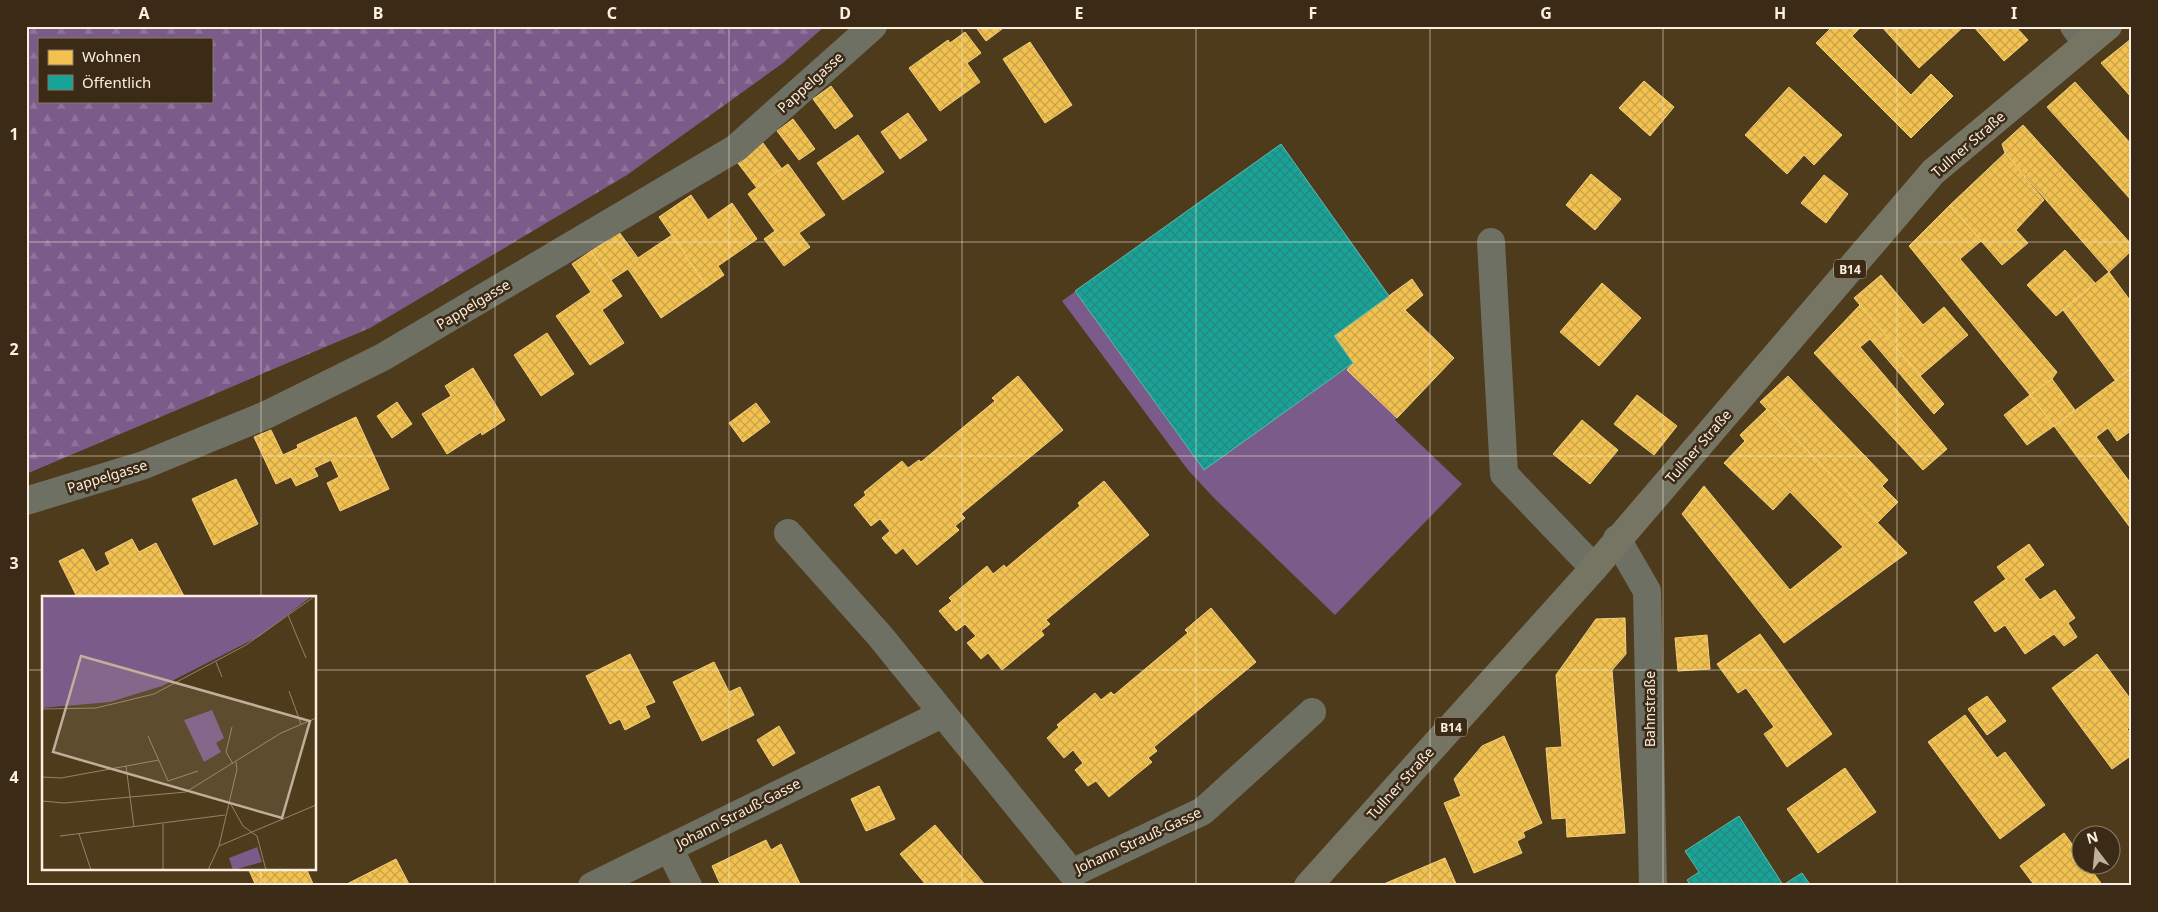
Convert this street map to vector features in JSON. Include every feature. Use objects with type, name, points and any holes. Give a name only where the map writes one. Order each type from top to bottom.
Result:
[{"type":"main road","name":"Tullner Straße","points":[[1308,886],[1594,568],[1933,172],[2080,34],[2108,26]]},
{"type":"street","name":"Pappelgasse","points":[[26,501],[162,458],[266,416],[383,357],[736,148],[873,26]]},
{"type":"street","points":[[1491,242],[1504,474],[1594,568]]},
{"type":"street","name":"Johann Strauß-Gasse","points":[[788,533],[880,636],[1072,873],[1203,811],[1312,712]]},
{"type":"street","name":"Bahnstraße","points":[[1617,539],[1646,591],[1653,886]]},
{"type":"street","name":"Johann Strauß-Gasse","points":[[592,886],[942,714]]},
{"type":"street","name":"Johann Strauß-Gasse","points":[[669,848],[688,886]]},
{"type":"green space","points":[[26,26],[825,26],[783,63],[627,175],[370,328],[26,474]]},
{"type":"green space","points":[[1281,144],[1389,295],[1412,279],[1423,295],[1405,310],[1454,358],[1395,420],[1462,484],[1335,615],[1214,498],[1188,470],[1062,301]]},
{"type":"building: Wohnen","points":[[975,26],[999,26],[1002,29],[986,41]]},
{"type":"building: Wohnen","points":[[1833,26],[1862,26],[1852,36],[1911,95],[1931,74],[1953,96],[1911,138],[1816,43]]},
{"type":"building: Wohnen","points":[[1881,26],[1959,26],[1961,29],[1919,68]]},
{"type":"building: Wohnen","points":[[1973,26],[2015,26],[2028,40],[2004,61]]},
{"type":"building: Wohnen","points":[[965,32],[981,53],[967,63],[980,82],[940,111],[909,68],[948,40],[950,43]]},
{"type":"building: Wohnen","points":[[2132,40],[2132,98],[2101,63]]},
{"type":"building: Wohnen","points":[[1030,42],[1072,105],[1045,123],[1003,59]]},
{"type":"building: Wohnen","points":[[1644,81],[1674,107],[1650,136],[1619,108]]},
{"type":"building: Wohnen","points":[[2075,82],[2132,145],[2132,201],[2047,107]]},
{"type":"building: Wohnen","points":[[831,86],[853,116],[835,129],[813,99]]},
{"type":"building: Wohnen","points":[[1789,87],[1842,135],[1814,165],[1804,155],[1787,174],[1745,135]]},
{"type":"building: Wohnen","points":[[908,113],[927,140],[900,159],[881,132]]},
{"type":"building: Wohnen","points":[[793,119],[815,149],[799,160],[777,131]]},
{"type":"building: Wohnen","points":[[2023,125],[2132,245],[2132,250],[2109,272],[2005,153],[2002,144]]},
{"type":"building: Wohnen","points":[[858,135],[884,172],[843,200],[817,163]]},
{"type":"building: Wohnen","points":[[763,143],[782,169],[757,188],[737,162]]},
{"type":"building: Wohnen","points":[[2005,153],[2044,200],[2016,230],[2028,243],[2002,265],[1950,205]]},
{"type":"building: Wohnen","points":[[788,164],[825,215],[799,233],[810,247],[784,266],[764,239],[775,231],[748,194]]},
{"type":"building: Wohnen","points":[[1591,174],[1621,199],[1595,230],[1566,205]]},
{"type":"building: Wohnen","points":[[1824,175],[1848,194],[1826,223],[1801,203]]},
{"type":"building: Wohnen","points":[[691,195],[708,220],[732,203],[757,239],[718,266],[724,275],[707,287],[659,217]]},
{"type":"building: Wohnen","points":[[1950,205],[1981,241],[1960,259],[2057,372],[2052,379],[2030,395],[1909,246]]},
{"type":"building: Wohnen","points":[[619,232],[638,258],[672,235],[707,287],[661,318],[628,269],[611,280],[591,251]]},
{"type":"building: Wohnen","points":[[2065,250],[2095,283],[2056,316],[2027,285]]},
{"type":"building: Wohnen","points":[[591,251],[622,296],[602,310],[624,343],[590,365],[556,316],[591,292],[572,264]]},
{"type":"building: Wohnen","points":[[2109,272],[2132,303],[2132,368],[2115,380],[2063,310]]},
{"type":"building: Wohnen","points":[[1881,275],[1923,325],[1944,307],[1968,335],[1920,376],[1854,298]]},
{"type":"building: Wohnen","points":[[1412,279],[1423,295],[1405,310],[1454,358],[1397,418],[1347,370],[1353,363],[1334,336]]},
{"type":"building: Wohnen","points":[[1602,283],[1641,318],[1599,366],[1560,332]]},
{"type":"building: Wohnen","points":[[1860,305],[1944,404],[1934,414],[1870,339],[1860,347],[1947,449],[1923,470],[1814,353]]},
{"type":"building: Wohnen","points":[[547,333],[574,374],[541,396],[514,355]]},
{"type":"building: Wohnen","points":[[473,368],[505,420],[482,435],[481,432],[447,454],[422,414],[451,396],[445,386]]},
{"type":"building: Wohnen","points":[[2132,368],[2132,430],[2117,441],[2108,428],[2096,437],[2132,485],[2132,530],[2054,426]]},
{"type":"building: Wohnen","points":[[1018,376],[1063,430],[961,514],[965,518],[955,526],[959,530],[917,565],[903,548],[896,554],[882,538],[890,531],[880,519],[871,526],[854,505],[866,495],[864,492],[902,461],[908,468],[919,460],[921,462],[995,401],[992,398]]},
{"type":"building: Wohnen","points":[[1788,376],[1888,480],[1882,486],[1898,502],[1877,523],[1760,402]]},
{"type":"building: Wohnen","points":[[2052,379],[2075,410],[2054,426],[2030,395]]},
{"type":"building: Wohnen","points":[[1637,395],[1677,426],[1654,455],[1614,424]]},
{"type":"building: Wohnen","points":[[2030,395],[2054,426],[2027,445],[2004,415]]},
{"type":"building: Wohnen","points":[[397,402],[412,424],[392,438],[377,416]]},
{"type":"building: Wohnen","points":[[756,403],[770,422],[743,442],[729,423]]},
{"type":"building: Wohnen","points":[[1767,409],[1907,553],[1784,643],[1682,514],[1704,486],[1790,590],[1843,547],[1790,492],[1773,510],[1724,463],[1745,441],[1740,435]]},
{"type":"building: Wohnen","points":[[356,417],[389,489],[340,511],[327,483],[339,477],[331,460],[314,468],[318,476],[296,486],[291,477],[276,484],[254,437],[271,430],[283,455],[298,448],[297,445]]},
{"type":"building: Wohnen","points":[[1582,420],[1618,450],[1590,484],[1553,454]]},
{"type":"building: Wohnen","points":[[236,479],[258,524],[214,545],[192,499]]},
{"type":"building: Wohnen","points":[[1104,481],[1149,535],[1046,620],[1050,624],[1041,631],[1044,635],[1002,670],[988,653],[981,659],[967,643],[976,636],[965,624],[956,631],[939,611],[952,601],[949,598],[987,566],[993,574],[1004,565],[1006,568],[1080,506],[1078,503]]},
{"type":"building: Wohnen","points":[[132,539],[139,552],[156,543],[184,596],[76,596],[59,561],[83,549],[96,572],[110,564],[105,553]]},
{"type":"building: Wohnen","points":[[2029,544],[2044,565],[2024,579],[2040,600],[2055,590],[2075,618],[2068,623],[2077,637],[2064,646],[2054,634],[2025,654],[2005,625],[1995,632],[1974,602],[2006,579],[1997,567]]},
{"type":"building: Wohnen","points":[[1211,608],[1256,662],[1154,747],[1157,751],[1148,758],[1152,762],[1109,797],[1096,781],[1088,786],[1075,770],[1083,763],[1073,750],[1064,758],[1047,738],[1059,727],[1057,725],[1095,693],[1101,700],[1111,692],[1114,695],[1188,633],[1185,630]]},
{"type":"building: Wohnen","points":[[1625,618],[1626,654],[1612,670],[1625,833],[1567,837],[1566,818],[1552,819],[1546,748],[1562,747],[1556,675],[1596,619]]},
{"type":"building: Wohnen","points":[[1760,634],[1832,734],[1787,767],[1764,734],[1774,727],[1746,688],[1738,693],[1717,664]]},
{"type":"building: Wohnen","points":[[1707,635],[1710,669],[1678,671],[1675,638]]},
{"type":"building: Wohnen","points":[[630,654],[655,702],[645,706],[650,717],[625,730],[620,719],[610,724],[586,676]]},
{"type":"building: Wohnen","points":[[2097,654],[2132,701],[2132,726],[2127,729],[2132,735],[2132,755],[2112,769],[2052,688]]},
{"type":"building: Wohnen","points":[[714,662],[729,692],[740,687],[754,715],[702,741],[673,682]]},
{"type":"building: Wohnen","points":[[1987,696],[2006,721],[1987,735],[1968,709]]},
{"type":"building: Wohnen","points":[[1965,715],[1997,758],[2005,752],[2045,805],[2000,839],[1928,742]]},
{"type":"building: Wohnen","points":[[779,726],[795,753],[773,766],[757,740]]},
{"type":"building: Wohnen","points":[[1504,736],[1542,823],[1523,832],[1525,837],[1517,841],[1522,853],[1474,873],[1444,803],[1461,796],[1454,779],[1482,746]]},
{"type":"building: Wohnen","points":[[1845,768],[1876,812],[1818,853],[1787,809]]},
{"type":"building: Wohnen","points":[[879,786],[895,819],[866,831],[851,799]]},
{"type":"building: Wohnen","points":[[935,825],[986,886],[927,886],[900,854]]},
{"type":"building: Wohnen","points":[[2064,833],[2070,841],[2070,874],[2094,874],[2103,886],[2035,886],[2020,866]]},
{"type":"building: Wohnen","points":[[766,840],[771,850],[781,844],[801,886],[721,886],[712,866]]},
{"type":"building: Wohnen","points":[[1445,858],[1457,886],[1379,886]]},
{"type":"building: Wohnen","points":[[396,859],[410,886],[343,886]]},
{"type":"building: Wohnen","points":[[249,870],[307,870],[314,886],[256,886]]},
{"type":"building: Öffentlich","points":[[1281,144],[1389,296],[1334,336],[1353,363],[1204,470],[1075,291]]},
{"type":"building: Öffentlich","points":[[1739,816],[1783,885],[1802,873],[1811,886],[1691,886],[1687,880],[1699,872],[1685,851]]}]
